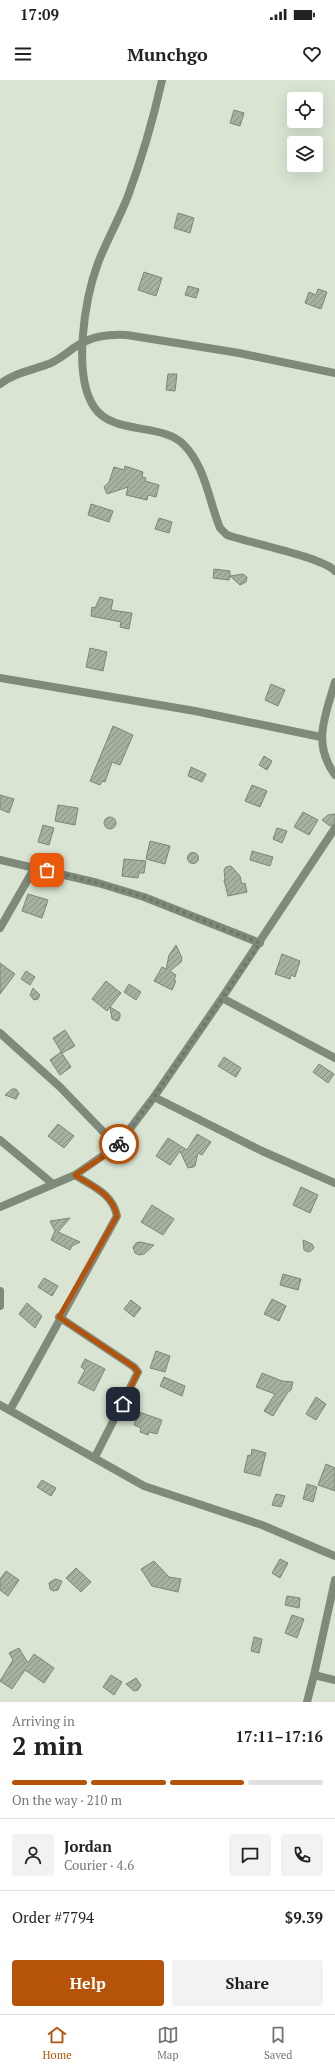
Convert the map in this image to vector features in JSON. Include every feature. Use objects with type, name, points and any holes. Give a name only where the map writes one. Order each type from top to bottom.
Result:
[{"type":"street","points":[[162,80],[151,128],[127,197],[93,277],[82,343],[84,372],[88,393],[94,407],[103,416],[114,422],[172,436],[183,443],[191,453],[200,472],[220,528],[227,535],[311,559],[332,568],[335,571]]},
{"type":"street","points":[[0,384],[22,372],[51,363],[82,343],[97,336],[110,334],[127,334],[239,353],[335,373]]},
{"type":"street","points":[[0,678],[195,711],[321,737]]},
{"type":"street","points":[[335,682],[321,737],[323,750],[335,775]]},
{"type":"street","points":[[0,1207],[75,1175],[117,1146],[154,1097],[260,943],[335,828]]},
{"type":"street","points":[[0,860],[98,883],[144,897],[260,943]]},
{"type":"street","points":[[0,928],[35,867]]},
{"type":"street","points":[[222,998],[335,1058]]},
{"type":"street","points":[[0,1033],[60,1087],[117,1146]]},
{"type":"street","points":[[154,1097],[262,1151],[335,1183]]},
{"type":"street","points":[[0,1140],[53,1184]]},
{"type":"street","points":[[10,1410],[59,1317],[117,1216],[114,1204],[107,1196],[75,1175]]},
{"type":"street","points":[[0,1291],[0,1306]]},
{"type":"street","points":[[59,1317],[134,1367],[138,1372],[95,1458]]},
{"type":"street","points":[[0,1405],[153,1490],[262,1525],[335,1556]]},
{"type":"street","points":[[307,1702],[335,1580]]},
{"type":"street","points":[[314,1675],[335,1680]]},
{"type":"building","points":[[234,110],[244,113],[240,126],[230,123]]},
{"type":"building","points":[[178,213],[194,218],[190,233],[174,228]]},
{"type":"building","points":[[144,272],[162,278],[156,296],[138,290]]},
{"type":"building","points":[[188,286],[199,289],[196,298],[185,295]]},
{"type":"building","points":[[318,289],[327,292],[321,309],[305,303],[309,292],[316,295]]},
{"type":"building","points":[[168,374],[177,374],[175,391],[166,390]]},
{"type":"building","points":[[125,466],[143,472],[142,477],[146,478],[145,481],[159,485],[156,497],[148,495],[147,500],[126,495],[128,487],[107,494],[104,487],[109,482],[114,467],[124,470]]},
{"type":"building","points":[[91,504],[113,511],[109,522],[88,515]]},
{"type":"building","points":[[159,518],[172,522],[169,533],[155,529]]},
{"type":"building","points":[[214,569],[230,571],[229,580],[213,578]]},
{"type":"building","points":[[243,574],[247,577],[246,582],[240,585],[230,576]]},
{"type":"building","points":[[100,597],[113,600],[111,610],[132,613],[129,629],[120,627],[121,622],[91,616],[92,607],[95,608]]},
{"type":"building","points":[[90,648],[107,652],[103,671],[86,667]]},
{"type":"building","points":[[271,684],[285,690],[278,706],[265,700]]},
{"type":"building","points":[[113,726],[133,735],[120,765],[112,762],[105,782],[102,781],[100,785],[90,781]]},
{"type":"building","points":[[264,756],[272,761],[267,770],[259,765]]},
{"type":"building","points":[[191,767],[206,774],[202,782],[188,776]]},
{"type":"building","points":[[252,785],[267,791],[260,807],[245,801]]},
{"type":"building","points":[[0,795],[14,799],[9,813],[0,809]]},
{"type":"building","points":[[58,805],[78,808],[75,825],[55,821]]},
{"type":"building","points":[[303,812],[318,820],[309,835],[294,827]]},
{"type":"building","points":[[335,814],[335,823],[330,826],[322,820],[328,815]]},
{"type":"building","points":[[108,817],[112,817],[116,823],[112,829],[108,829],[104,825],[104,821]]},
{"type":"building","points":[[43,825],[54,828],[49,845],[38,842]]},
{"type":"building","points":[[277,828],[287,831],[282,843],[273,839]]},
{"type":"building","points":[[150,841],[170,846],[165,864],[146,859]]},
{"type":"building","points":[[252,851],[273,857],[270,866],[250,860]]},
{"type":"building","points":[[191,853],[195,853],[197,854],[197,862],[191,863],[188,860],[188,856]]},
{"type":"building","points":[[124,859],[146,861],[144,873],[139,873],[138,878],[122,876]]},
{"type":"building","points":[[231,866],[240,876],[242,884],[245,883],[247,892],[228,896],[224,880],[224,870],[226,867]]},
{"type":"building","points":[[28,894],[48,900],[42,918],[22,911]]},
{"type":"building","points":[[176,945],[182,958],[181,962],[170,971],[176,975],[174,980],[176,981],[172,990],[154,981],[162,967],[166,969],[169,955]]},
{"type":"building","points":[[282,954],[300,961],[295,977],[291,975],[290,979],[275,974]]},
{"type":"building","points":[[0,963],[15,974],[0,994]]},
{"type":"building","points":[[26,971],[35,977],[30,985],[21,979]]},
{"type":"building","points":[[106,981],[121,993],[107,1011],[92,999]]},
{"type":"building","points":[[129,984],[141,992],[136,1000],[124,992]]},
{"type":"building","points":[[33,988],[40,995],[38,999],[34,1000],[30,995]]},
{"type":"building","points":[[110,1007],[120,1013],[118,1021],[112,1019]]},
{"type":"building","points":[[65,1030],[75,1046],[62,1053],[53,1038]]},
{"type":"building","points":[[61,1052],[71,1067],[60,1075],[50,1060]]},
{"type":"building","points":[[224,1057],[241,1068],[236,1077],[218,1066]]},
{"type":"building","points":[[319,1064],[334,1074],[328,1083],[313,1072]]},
{"type":"building","points":[[12,1089],[16,1089],[19,1093],[16,1099],[5,1095]]},
{"type":"building","points":[[58,1124],[74,1136],[64,1148],[48,1136]]},
{"type":"building","points":[[197,1134],[211,1142],[202,1155],[198,1153],[195,1166],[188,1168],[180,1151],[170,1165],[156,1156],[168,1138],[187,1150]]},
{"type":"building","points":[[301,1187],[318,1195],[310,1213],[293,1205]]},
{"type":"building","points":[[152,1205],[174,1219],[163,1235],[141,1222]]},
{"type":"building","points":[[70,1218],[58,1232],[80,1242],[72,1246],[70,1250],[51,1240],[55,1231],[50,1221]]},
{"type":"building","points":[[303,1240],[312,1244],[314,1248],[311,1251],[308,1252],[304,1250]]},
{"type":"building","points":[[140,1242],[154,1245],[144,1254],[139,1255],[135,1253],[133,1247],[136,1243]]},
{"type":"building","points":[[283,1274],[301,1279],[298,1290],[280,1285]]},
{"type":"building","points":[[44,1278],[58,1286],[52,1296],[38,1287]]},
{"type":"building","points":[[272,1299],[286,1306],[279,1321],[264,1314]]},
{"type":"building","points":[[131,1300],[141,1308],[134,1317],[124,1309]]},
{"type":"building","points":[[27,1303],[42,1316],[35,1328],[19,1314]]},
{"type":"building","points":[[156,1351],[170,1356],[165,1372],[150,1368]]},
{"type":"building","points":[[85,1359],[105,1369],[94,1391],[78,1383],[85,1370],[81,1367]]},
{"type":"building","points":[[262,1373],[282,1381],[293,1382],[291,1390],[288,1392],[273,1416],[264,1411],[275,1394],[256,1387]]},
{"type":"building","points":[[164,1377],[185,1386],[182,1396],[160,1386]]},
{"type":"building","points":[[316,1397],[326,1404],[316,1420],[306,1414]]},
{"type":"building","points":[[139,1412],[162,1420],[157,1434],[149,1432],[148,1435],[140,1432],[141,1428],[134,1425]]},
{"type":"building","points":[[252,1449],[266,1453],[260,1476],[244,1472],[248,1455],[251,1456]]},
{"type":"building","points":[[326,1464],[335,1468],[335,1491],[318,1485]]},
{"type":"building","points":[[42,1480],[56,1488],[51,1496],[37,1487]]},
{"type":"building","points":[[307,1484],[317,1487],[313,1502],[303,1499]]},
{"type":"building","points":[[276,1494],[285,1496],[281,1507],[272,1505]]},
{"type":"building","points":[[280,1559],[288,1563],[280,1578],[272,1573]]},
{"type":"building","points":[[154,1561],[169,1577],[181,1579],[178,1592],[152,1586],[141,1569]]},
{"type":"building","points":[[76,1568],[91,1582],[81,1592],[66,1578]]},
{"type":"building","points":[[6,1571],[19,1580],[8,1596],[0,1590],[0,1579]]},
{"type":"building","points":[[55,1579],[62,1581],[58,1590],[53,1591],[50,1589],[49,1583]]},
{"type":"building","points":[[287,1596],[300,1598],[299,1608],[285,1605]]},
{"type":"building","points":[[292,1615],[304,1619],[297,1638],[285,1633]]},
{"type":"building","points":[[254,1637],[262,1639],[259,1653],[251,1651]]},
{"type":"building","points":[[19,1648],[28,1663],[34,1654],[54,1668],[44,1683],[25,1670],[12,1689],[0,1681],[13,1660],[9,1653]]},
{"type":"building","points":[[111,1675],[122,1682],[114,1695],[103,1687]]},
{"type":"building","points":[[136,1678],[141,1685],[138,1690],[134,1691],[126,1684]]},
{"type":"way so far","points":[[47,870],[144,897],[260,943],[139,1119],[119,1144]]},
{"type":"route","points":[[119,1144],[75,1175],[107,1196],[114,1204],[117,1216],[59,1317],[134,1367],[138,1372],[137,1377],[123,1404]]}]
